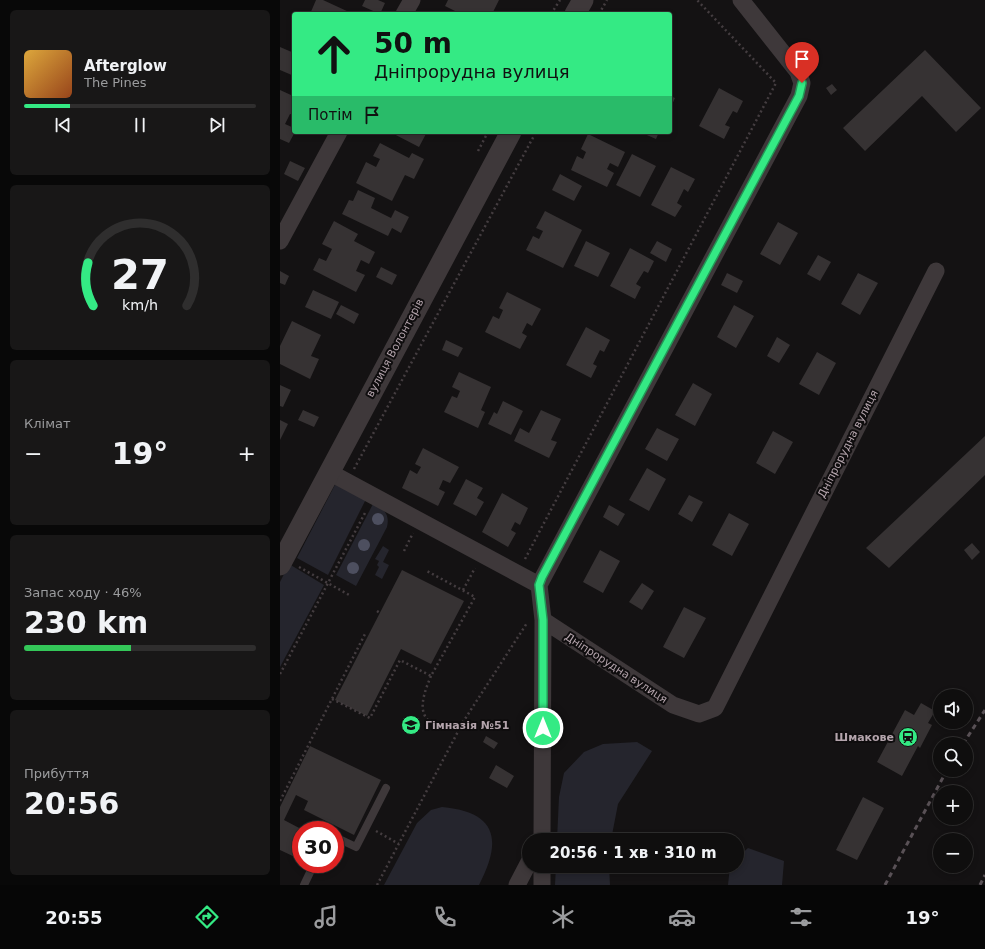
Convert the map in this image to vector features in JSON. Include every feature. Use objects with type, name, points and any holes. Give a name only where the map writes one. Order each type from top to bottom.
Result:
[{"type":"street","points":[[405,12],[412,0]]},
{"type":"street","points":[[576,12],[583,0]]},
{"type":"street","points":[[542,833],[543,620],[539,585],[799,96],[802,83],[798,72],[741,0]]},
{"type":"street","points":[[280,241],[338,134]]},
{"type":"street","name":"вулиця Волонтерів","points":[[282,562],[510,134]]},
{"type":"street","name":"Дніпрорудна вулиця","points":[[543,620],[673,705],[699,714],[715,708],[936,272]]},
{"type":"street","points":[[329,472],[539,585]]},
{"type":"street","points":[[517,885],[523,873]]},
{"type":"street","points":[[542,873],[542,885]]},
{"type":"lane","points":[[344,841],[356,846],[386,788]]},
{"type":"lane","points":[[304,885],[310,873]]},
{"type":"path","points":[[552,12],[560,0]]},
{"type":"path","points":[[600,12],[607,0]]},
{"type":"path","points":[[524,562],[776,83],[697,0]]},
{"type":"path","points":[[347,482],[535,134]]},
{"type":"path","points":[[280,674],[374,496]]},
{"type":"path","points":[[282,562],[329,583],[351,596]]},
{"type":"path","points":[[425,570],[475,596],[431,676],[422,701],[424,716],[429,720],[446,728],[452,729],[463,722]]},
{"type":"path","points":[[463,590],[469,578]]},
{"type":"path","points":[[377,885],[463,722],[540,603]]},
{"type":"path","points":[[280,801],[366,632]]},
{"type":"path","points":[[332,699],[370,718],[400,660],[431,676]]},
{"type":"path","points":[[388,838],[399,844]]},
{"type":"shaded area","points":[[337,481],[367,497],[328,575],[297,558]]},
{"type":"shaded area","points":[[374,502],[381,507],[387,515],[388,523],[356,586],[336,575]]},
{"type":"shaded area","points":[[383,546],[389,550],[383,562],[389,565],[382,579],[375,575],[379,567],[377,565],[379,561],[375,559]]},
{"type":"shaded area","points":[[289,564],[324,585],[280,667],[280,582]]},
{"type":"shaded area","points":[[637,742],[652,751],[618,804],[612,833],[557,833],[559,797],[564,773],[584,752],[603,744]]},
{"type":"shaded area","points":[[442,807],[461,810],[475,815],[484,822],[490,831],[492,842],[491,855],[479,885],[384,885],[417,823],[431,810]]},
{"type":"shaded area","points":[[748,848],[784,861],[782,885],[728,885],[729,873],[744,873],[744,852]]},
{"type":"shaded area","points":[[556,873],[609,873],[610,885],[555,885]]},
{"type":"building","points":[[316,0],[323,0],[349,12],[311,12]]},
{"type":"building","points":[[365,0],[378,0],[385,3],[381,12],[376,12],[362,6]]},
{"type":"building","points":[[448,0],[499,0],[493,12],[457,12],[445,6]]},
{"type":"building","points":[[280,47],[292,52],[292,75],[280,70]]},
{"type":"building","points":[[925,50],[981,108],[956,132],[922,96],[865,151],[843,128]]},
{"type":"building","points":[[832,84],[837,90],[831,95],[826,88]]},
{"type":"building","points":[[719,88],[743,101],[737,113],[733,111],[725,125],[730,127],[724,139],[699,126]]},
{"type":"building","points":[[280,90],[291,95],[292,93],[292,114],[290,114],[285,124],[292,127],[292,134],[294,134],[289,143],[280,139]]},
{"type":"building","points":[[672,97],[675,98],[672,105]]},
{"type":"building","points":[[394,134],[426,134],[419,147]]},
{"type":"building","points":[[588,134],[625,152],[618,167],[610,163],[607,169],[614,173],[607,187],[571,170],[577,156],[583,159],[586,152],[581,149]]},
{"type":"building","points":[[645,134],[658,134],[656,139]]},
{"type":"building","points":[[380,143],[409,158],[412,153],[424,159],[414,179],[405,175],[392,201],[356,183],[366,162],[376,167],[380,159],[373,156]]},
{"type":"building","points":[[632,154],[656,166],[640,197],[616,185]]},
{"type":"building","points":[[290,161],[305,168],[298,181],[284,174]]},
{"type":"building","points":[[671,167],[695,179],[688,192],[684,189],[677,203],[682,206],[675,217],[651,205]]},
{"type":"building","points":[[560,174],[582,186],[574,201],[552,190]]},
{"type":"building","points":[[358,190],[375,198],[371,208],[391,218],[395,210],[409,217],[401,233],[392,228],[388,236],[342,214],[349,200],[353,201]]},
{"type":"building","points":[[545,211],[582,230],[563,268],[526,250],[533,236],[539,239],[543,231],[536,228]]},
{"type":"building","points":[[334,221],[358,234],[354,241],[375,252],[369,264],[361,260],[356,271],[365,275],[356,292],[313,270],[319,258],[326,261],[332,249],[322,244]]},
{"type":"building","points":[[778,222],[798,233],[780,265],[760,254]]},
{"type":"building","points":[[586,241],[610,253],[598,277],[574,266]]},
{"type":"building","points":[[657,241],[672,249],[666,262],[650,253]]},
{"type":"building","points":[[630,248],[654,261],[648,273],[644,271],[636,284],[641,287],[635,299],[610,286]]},
{"type":"building","points":[[818,255],[831,262],[820,281],[807,274]]},
{"type":"building","points":[[381,267],[397,275],[392,285],[376,277]]},
{"type":"building","points":[[280,271],[289,276],[285,285],[280,283]]},
{"type":"building","points":[[727,273],[743,281],[737,293],[721,285]]},
{"type":"building","points":[[858,273],[878,283],[860,315],[841,304]]},
{"type":"building","points":[[313,290],[339,302],[331,319],[305,307]]},
{"type":"building","points":[[507,292],[541,309],[532,326],[527,323],[522,333],[527,336],[520,349],[485,332],[493,316],[499,319],[503,310],[499,308]]},
{"type":"building","points":[[341,305],[359,314],[354,324],[336,314]]},
{"type":"building","points":[[734,305],[754,316],[736,348],[717,337]]},
{"type":"building","points":[[292,321],[321,335],[311,356],[319,359],[310,379],[280,364],[280,346]]},
{"type":"building","points":[[586,327],[610,340],[604,352],[600,350],[593,364],[597,366],[591,378],[566,365]]},
{"type":"building","points":[[777,337],[790,345],[779,363],[767,356]]},
{"type":"building","points":[[446,340],[463,348],[458,357],[442,350]]},
{"type":"building","points":[[817,352],[836,363],[819,395],[799,384]]},
{"type":"building","points":[[459,372],[491,387],[481,410],[485,412],[478,428],[444,412],[452,396],[457,398],[460,391],[452,387]]},
{"type":"building","points":[[693,383],[712,394],[695,426],[675,415]]},
{"type":"building","points":[[280,385],[291,390],[283,407],[280,406]]},
{"type":"building","points":[[503,401],[523,411],[511,435],[488,424],[494,412],[497,414]]},
{"type":"building","points":[[303,410],[319,417],[314,427],[298,420]]},
{"type":"building","points":[[541,410],[561,419],[551,440],[557,442],[549,458],[514,441],[520,428],[529,433]]},
{"type":"building","points":[[280,420],[288,424],[280,440]]},
{"type":"building","points":[[657,428],[679,439],[667,461],[645,449]]},
{"type":"building","points":[[773,431],[793,442],[775,474],[756,463]]},
{"type":"building","points":[[985,436],[985,475],[889,568],[866,548]]},
{"type":"building","points":[[423,448],[459,467],[450,483],[443,480],[439,489],[445,492],[438,506],[402,488],[410,470],[417,474],[421,467],[415,464]]},
{"type":"building","points":[[647,468],[666,479],[649,511],[629,500]]},
{"type":"building","points":[[466,479],[483,488],[477,498],[484,502],[476,516],[453,504]]},
{"type":"building","points":[[502,493],[528,508],[520,525],[515,522],[511,530],[516,533],[508,547],[482,532]]},
{"type":"building","points":[[689,495],[703,502],[692,522],[678,514]]},
{"type":"building","points":[[609,505],[625,514],[618,526],[603,517]]},
{"type":"building","points":[[729,513],[749,524],[732,556],[712,545]]},
{"type":"building","points":[[972,543],[980,552],[972,560],[964,550]]},
{"type":"building","points":[[600,550],[620,561],[603,593],[583,582]]},
{"type":"building","points":[[402,570],[464,601],[431,664],[401,649],[367,716],[335,700]]},
{"type":"building","points":[[642,583],[654,591],[642,610],[629,602]]},
{"type":"building","points":[[684,607],[706,618],[684,658],[663,647]]},
{"type":"building","points":[[921,703],[933,710],[933,714],[928,723],[932,725],[920,748],[918,746],[902,776],[877,762],[905,710],[914,715]]},
{"type":"building","points":[[486,736],[498,743],[494,749],[483,742]]},
{"type":"building","points":[[310,746],[381,780],[354,835],[344,830],[344,821],[326,821],[304,810],[308,801],[296,795],[284,820],[292,824],[292,856],[280,850],[280,807]]},
{"type":"building","points":[[496,765],[514,776],[507,788],[489,778]]},
{"type":"building","points":[[863,797],[884,808],[857,860],[836,850]]},
{"type":"railway","points":[[968,737],[985,710]]},
{"type":"railway","points":[[885,885],[943,777]]},
{"type":"railway","points":[[980,885],[985,875]]},
{"type":"place","name":"Гімназія №51","points":[[411,725]]},
{"type":"place","name":"Шмакове","points":[[908,737]]},
{"type":"route","points":[[543,728],[543,620],[539,585],[542,577],[799,96],[802,83]]}]
